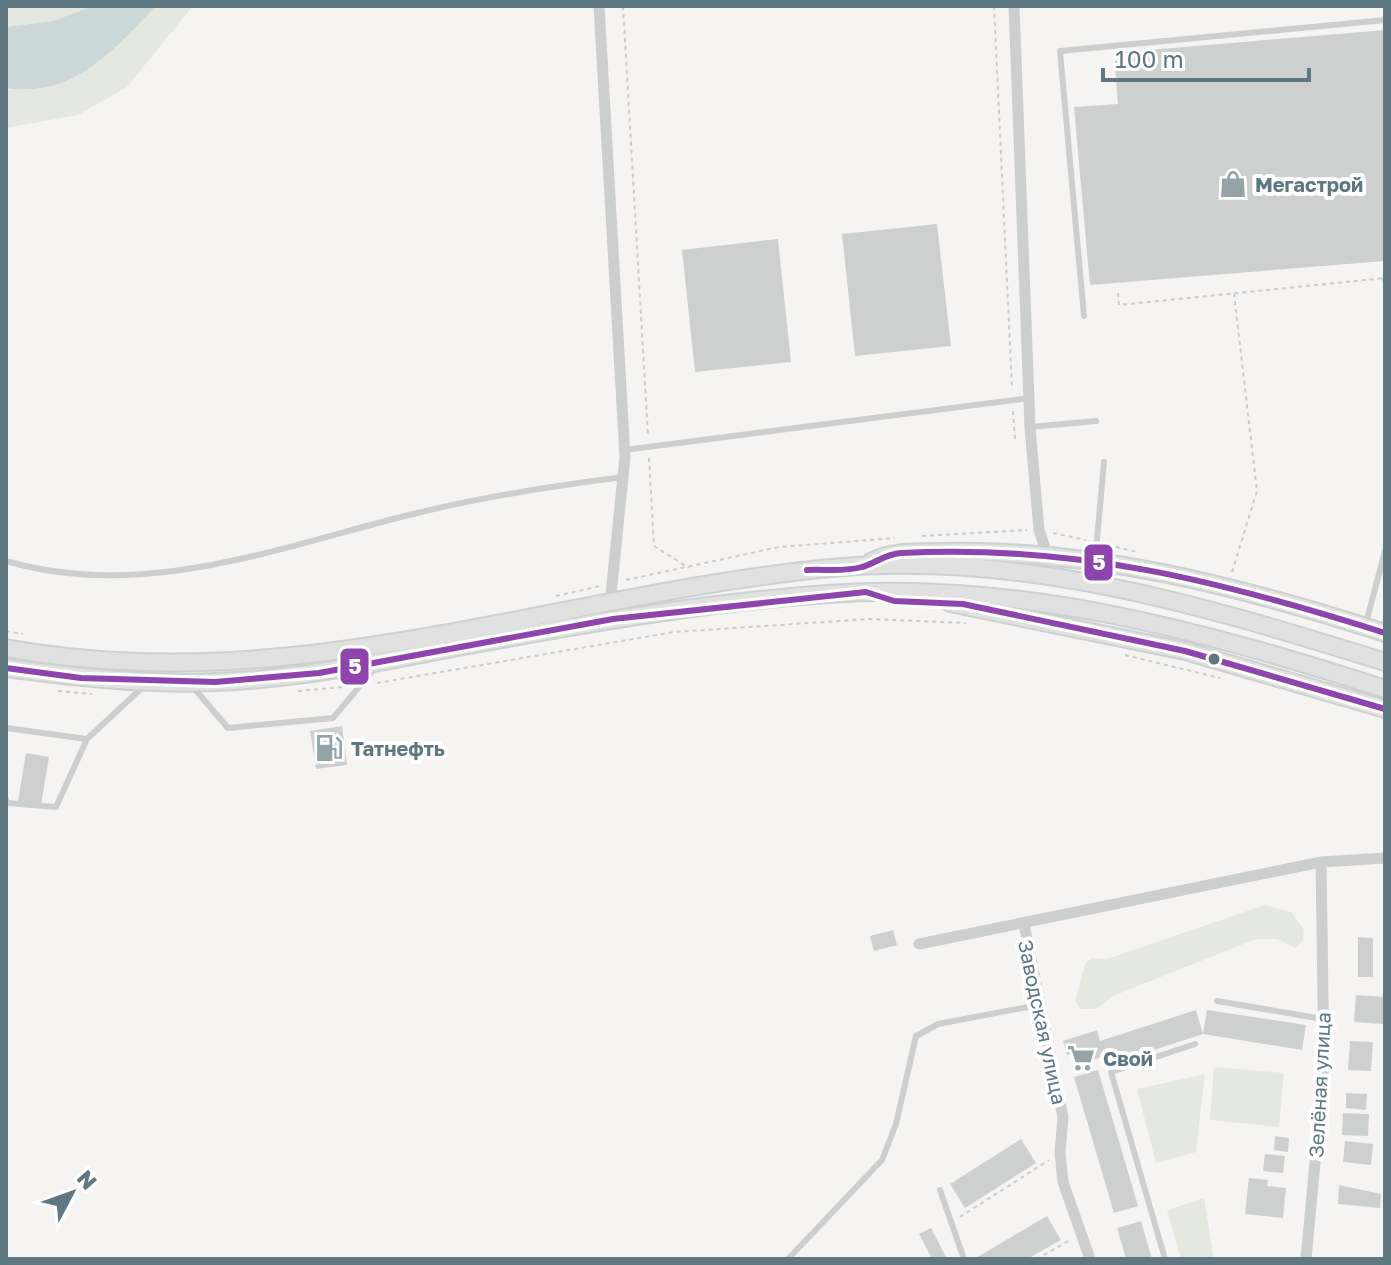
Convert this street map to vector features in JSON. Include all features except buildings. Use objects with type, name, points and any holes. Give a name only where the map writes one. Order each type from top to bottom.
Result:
[{"type":"main road","points":[[862,567],[880,557],[897,553],[1047,553],[1256,596],[1385,633]]},
{"type":"main road","points":[[6,648],[119,663],[268,661],[431,637],[760,577],[862,567],[1013,571],[1091,583],[1239,618],[1385,662]]},
{"type":"main road","points":[[866,592],[894,601],[963,604],[1185,651],[1385,709]]},
{"type":"main road","points":[[6,668],[81,678],[188,681],[319,673],[613,619],[866,592],[1010,596],[1088,609],[1237,644],[1385,689]]},
{"type":"street","points":[[599,6],[624,450],[624,477],[610,604]]},
{"type":"street","points":[[1014,6],[1030,427],[1039,530],[1047,553]]},
{"type":"street","points":[[919,944],[1321,862],[1385,858]]},
{"type":"street","name":"Зелёная улица","points":[[1306,1259],[1324,1065],[1321,862]]},
{"type":"street","name":"Заводская улица","points":[[1024,924],[1063,1117],[1060,1152],[1063,1182],[1090,1259]]},
{"type":"lane","points":[[1084,316],[1060,51],[1385,20]]},
{"type":"lane","points":[[624,450],[1029,398]]},
{"type":"lane","points":[[1030,427],[1096,421]]},
{"type":"lane","points":[[1095,561],[1104,462]]},
{"type":"lane","points":[[6,561],[96,577],[165,575],[229,563],[513,491],[624,477]]},
{"type":"lane","points":[[1366,627],[1385,551]]},
{"type":"lane","points":[[188,681],[228,728],[333,718],[357,686],[381,662]]},
{"type":"lane","points":[[6,799],[7,803],[56,807],[87,739],[150,680]]},
{"type":"lane","points":[[6,728],[87,739]]},
{"type":"lane","points":[[1217,1001],[1323,1019]]},
{"type":"lane","points":[[788,1259],[882,1160],[896,1124],[916,1036],[938,1024],[1038,1005]]},
{"type":"lane","points":[[1165,1259],[1111,1072],[1195,1044]]},
{"type":"lane","points":[[940,1190],[964,1259]]},
{"type":"path","points":[[623,6],[654,546],[689,568]]},
{"type":"path","points":[[994,6],[1015,440]]},
{"type":"path","points":[[1118,293],[1119,305],[1384,278],[1385,301]]},
{"type":"path","points":[[1231,574],[1257,491],[1234,294]]},
{"type":"path","points":[[285,692],[357,686],[674,632],[869,619],[971,623]]},
{"type":"path","points":[[1120,654],[1226,680]]},
{"type":"path","points":[[46,688],[101,694]]},
{"type":"path","points":[[951,1223],[1060,1152]]},
{"type":"path","points":[[1037,1259],[1081,1234]]},
{"type":"shaded area","points":[[6,6],[93,6],[53,21],[6,27]]},
{"type":"shaded area","points":[[93,6],[156,6],[108,54],[72,78],[52,86],[6,88],[6,27],[53,21]]},
{"type":"shaded area","points":[[156,6],[193,6],[127,87],[78,115],[6,128],[6,88],[52,86],[72,78],[108,54]]},
{"type":"shaded area","points":[[1265,905],[1291,912],[1304,930],[1303,940],[1296,948],[1277,939],[1256,939],[1113,996],[1096,1009],[1081,1009],[1075,1001],[1085,964],[1092,958],[1107,959]]},
{"type":"shaded area","points":[[1214,1067],[1284,1073],[1279,1127],[1210,1120]]},
{"type":"shaded area","points":[[1205,1074],[1196,1152],[1156,1163],[1137,1089]]},
{"type":"shaded area","points":[[1204,1198],[1214,1259],[1181,1259],[1167,1210]]},
{"type":"transit line","name":"5","points":[[807,570],[856,569],[901,553],[1027,554],[1147,570],[1206,582],[1385,633]]},
{"type":"transit line","name":"5","points":[[6,668],[81,678],[215,682],[319,673],[613,619],[866,592],[894,601],[963,604],[1185,651],[1385,709]]},
{"type":"place","name":"Мегастрой","points":[[1233,184]]},
{"type":"place","name":"Татнефть","points":[[329,748]]},
{"type":"place","name":"Свой","points":[[1081,1058]]}]
